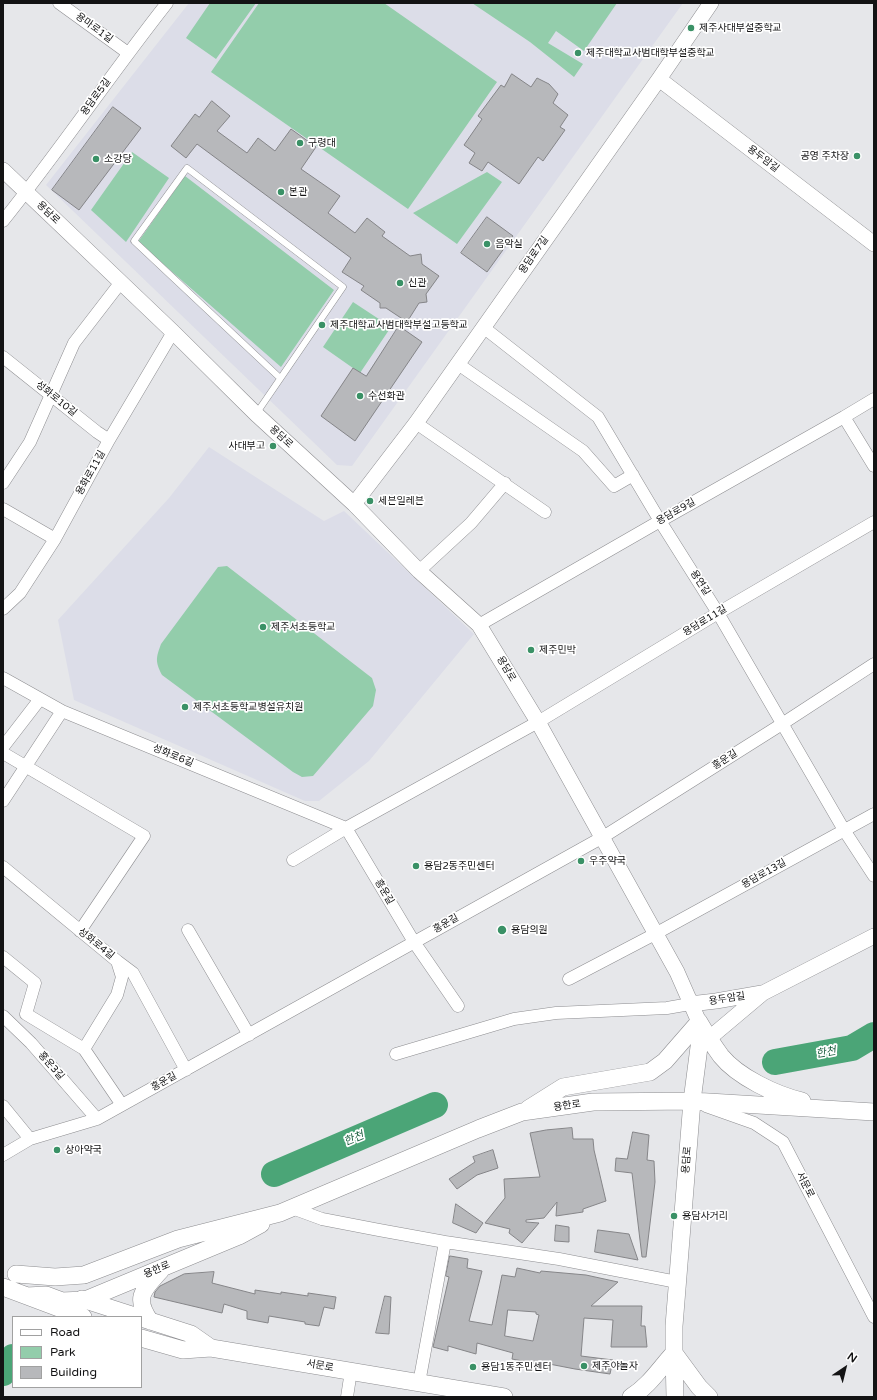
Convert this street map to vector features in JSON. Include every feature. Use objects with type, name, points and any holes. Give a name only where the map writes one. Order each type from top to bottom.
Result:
[{"type":"main road","points":[[698,1022],[704,1043],[738,1071],[763,1087],[789,1098],[839,1110]]},
{"type":"main road","points":[[523,1112],[563,1087],[650,1072],[665,1061],[698,1022]]},
{"type":"main road","name":"용담로","points":[[675,1397],[674,1353],[678,1282],[692,1101],[704,1043]]},
{"type":"main road","name":"용한로","points":[[27,1296],[46,1295],[62,1301],[85,1300],[239,1236],[286,1211],[478,1129],[523,1112],[593,1102],[692,1101],[874,1112]]},
{"type":"main road","name":"용한로","points":[[9,1271],[55,1277],[84,1275],[178,1239],[286,1211]]},
{"type":"main road","points":[[161,1268],[151,1269],[148,1266],[150,1263],[211,1231]]},
{"type":"main road","points":[[143,1319],[141,1305],[144,1289],[161,1268]]},
{"type":"main road","name":"서문로","points":[[9,1271],[85,1300],[134,1316]]},
{"type":"main road","points":[[3,1287],[79,1316]]},
{"type":"main road","name":"서문로","points":[[143,1319],[191,1334],[211,1348],[504,1397]]},
{"type":"main road","points":[[142,1338],[183,1350],[211,1348]]},
{"type":"main road","points":[[632,1397],[649,1382],[674,1353],[699,1387],[709,1397]]},
{"type":"street","name":"용마로1길","points":[[59,3],[128,52]]},
{"type":"street","name":"용담로5길","points":[[3,221],[26,192],[128,52],[167,3]]},
{"type":"street","name":"용담로7길","points":[[354,504],[416,423],[711,3]]},
{"type":"street","name":"용두암길","points":[[659,79],[871,241]]},
{"type":"street","name":"용담로","points":[[3,170],[173,332],[256,414],[354,504],[419,571],[479,625],[538,722],[677,972],[698,1022]]},
{"type":"street","points":[[3,483],[30,442],[74,343],[121,282]]},
{"type":"street","name":"용연길","points":[[483,327],[598,417],[660,521],[718,613],[844,830],[874,876]]},
{"type":"street","name":"용화로11길","points":[[3,609],[20,593],[55,540],[109,440],[173,332]]},
{"type":"street","name":"성화로10길","points":[[3,357],[109,440]]},
{"type":"street","points":[[458,364],[583,450],[614,486],[633,475]]},
{"type":"street","name":"용담로9길","points":[[479,625],[844,417],[874,398]]},
{"type":"street","points":[[844,417],[874,466]]},
{"type":"street","points":[[416,423],[545,512]]},
{"type":"street","points":[[419,571],[471,523],[505,483]]},
{"type":"street","points":[[3,510],[55,540]]},
{"type":"street","name":"용담로11길","points":[[538,722],[718,613],[874,522]]},
{"type":"street","name":"홍운길","points":[[3,1154],[30,1139],[98,1119],[602,837],[782,724],[874,664]]},
{"type":"street","name":"성화로6길","points":[[3,678],[62,711],[346,828]]},
{"type":"street","points":[[3,747],[40,699]]},
{"type":"street","points":[[3,801],[62,711]]},
{"type":"street","points":[[292,860],[346,828],[538,722]]},
{"type":"street","points":[[3,753],[144,836],[80,931]]},
{"type":"street","name":"용담로13길","points":[[655,934],[874,814]]},
{"type":"street","name":"흥운길","points":[[346,828],[414,942],[458,1006]]},
{"type":"street","name":"성화로4길","points":[[3,868],[117,961],[122,977],[116,995],[84,1049]]},
{"type":"street","points":[[188,930],[249,1035]]},
{"type":"street","points":[[569,979],[655,934]]},
{"type":"street","points":[[704,1043],[763,993],[874,936]]},
{"type":"street","points":[[3,957],[35,983],[26,1014],[84,1049],[122,1105]]},
{"type":"street","points":[[117,961],[133,973],[186,1070]]},
{"type":"street","name":"용두암길","points":[[690,1004],[763,993]]},
{"type":"street","points":[[396,1054],[514,1019],[556,1013],[667,1008],[690,1004]]},
{"type":"street","name":"홍운3길","points":[[3,1016],[31,1043],[98,1119]]},
{"type":"street","name":"서문로","points":[[692,1101],[754,1123],[783,1142],[874,1317]]},
{"type":"street","points":[[3,1106],[30,1139]]},
{"type":"street","points":[[286,1211],[445,1242],[559,1259],[678,1282]]},
{"type":"street","points":[[419,1383],[445,1242]]},
{"type":"street","points":[[347,1397],[351,1371]]},
{"type":"lane","points":[[256,414],[343,287],[187,168],[134,242],[280,378]]},
{"type":"shaded area","name":"제주대학교사범대학부설고등학교","points":[[189,3],[683,3],[352,466],[337,465],[46,185]]},
{"type":"shaded area","name":"제주서초등학교","points":[[209,447],[324,521],[344,511],[474,634],[369,761],[319,801],[305,801],[74,700],[58,620],[169,498]]},
{"type":"green space","points":[[210,3],[256,3],[216,59],[186,38]]},
{"type":"green space","points":[[259,3],[384,3],[497,82],[408,209],[211,72]]},
{"type":"green space","points":[[472,3],[617,3],[584,51],[556,31],[548,43],[583,64],[574,77],[530,42]]},
{"type":"green space","points":[[132,152],[169,178],[126,242],[91,210]]},
{"type":"green space","points":[[487,172],[502,182],[457,244],[413,213]]},
{"type":"green space","points":[[185,176],[334,290],[281,367],[138,242]]},
{"type":"green space","points":[[353,302],[391,327],[360,373],[323,347]]},
{"type":"green space","points":[[227,566],[372,678],[376,690],[373,706],[313,776],[302,777],[293,772],[162,675],[157,663],[161,644],[218,567]]},
{"type":"building","points":[[512,74],[531,87],[537,78],[549,84],[558,94],[553,103],[568,115],[560,127],[565,130],[543,161],[538,157],[519,184],[488,162],[482,171],[469,163],[475,153],[464,145],[482,119],[478,116],[501,85],[504,87]]},
{"type":"building","points":[[212,101],[230,116],[217,131],[247,153],[258,138],[275,151],[291,129],[316,147],[301,169],[340,196],[328,213],[355,233],[367,218],[385,232],[382,236],[410,256],[421,254],[422,264],[439,276],[426,294],[427,302],[419,303],[407,322],[386,308],[380,308],[380,303],[361,290],[364,286],[342,272],[351,258],[197,144],[186,158],[171,146],[195,114],[199,117]]},
{"type":"building","name":"소강당","points":[[113,107],[141,128],[79,210],[52,190]]},
{"type":"building","name":"음악실","points":[[487,217],[513,236],[487,272],[461,253]]},
{"type":"building","name":"수선화관","points":[[399,326],[422,342],[355,441],[321,416],[353,368],[366,376]]},
{"type":"building","points":[[572,1128],[573,1139],[593,1139],[594,1150],[606,1201],[583,1209],[583,1212],[556,1216],[557,1202],[544,1218],[526,1220],[526,1222],[539,1223],[522,1243],[509,1233],[510,1229],[485,1223],[505,1198],[504,1179],[540,1177],[530,1133]]},
{"type":"building","points":[[633,1132],[649,1135],[647,1160],[654,1161],[655,1182],[646,1257],[642,1257],[632,1173],[615,1171],[616,1158],[627,1159]]},
{"type":"building","points":[[493,1150],[498,1168],[477,1175],[457,1189],[449,1179],[475,1162],[473,1157]]},
{"type":"building","points":[[456,1204],[483,1223],[476,1233],[453,1223]]},
{"type":"building","points":[[556,1225],[569,1227],[569,1242],[555,1241]]},
{"type":"building","points":[[598,1230],[629,1234],[638,1260],[595,1252]]},
{"type":"building","points":[[450,1256],[468,1259],[467,1268],[482,1271],[469,1321],[492,1325],[502,1275],[515,1277],[517,1268],[540,1273],[541,1271],[586,1275],[618,1282],[591,1306],[642,1306],[641,1326],[645,1326],[647,1347],[611,1347],[613,1320],[584,1318],[581,1356],[613,1360],[610,1374],[544,1363],[543,1365],[512,1359],[513,1353],[477,1343],[476,1354],[448,1346],[448,1351],[433,1347],[449,1277],[446,1276]],"holes":[[[508,1310],[536,1312],[536,1314],[539,1315],[533,1341],[505,1336]]]},
{"type":"building","points":[[214,1272],[212,1283],[255,1294],[255,1290],[281,1294],[281,1292],[308,1296],[308,1293],[336,1297],[334,1309],[324,1307],[319,1326],[269,1316],[268,1323],[247,1319],[247,1311],[224,1304],[222,1313],[154,1297],[155,1292],[160,1286],[184,1274]]},
{"type":"building","points":[[385,1296],[391,1297],[389,1334],[376,1333]]},
{"type":"waterway","name":"한천","points":[[775,1062],[852,1048],[874,1035]]},
{"type":"waterway","name":"한천","points":[[274,1174],[435,1105]]},
{"type":"waterway","name":"한천","points":[[3,1373],[12,1359]]},
{"type":"place","name":"제주사대부설중학교","points":[[691,28]]},
{"type":"place","name":"제주대학교사범대학부설중학교","points":[[578,53]]},
{"type":"place","name":"구령대","points":[[300,143]]},
{"type":"place","name":"공영 주차장","points":[[857,156]]},
{"type":"place","name":"소강당","points":[[96,159]]},
{"type":"place","name":"본관","points":[[281,192]]},
{"type":"place","name":"음악실","points":[[487,244]]},
{"type":"place","name":"신관","points":[[400,283]]},
{"type":"place","name":"제주대학교사범대학부설고등학교","points":[[322,325]]},
{"type":"place","name":"수선화관","points":[[360,396]]},
{"type":"place","name":"사대부고","points":[[273,446]]},
{"type":"place","name":"세븐일레븐","points":[[370,501]]},
{"type":"place","name":"제주서초등학교","points":[[263,627]]},
{"type":"place","name":"제주민박","points":[[531,650]]},
{"type":"place","name":"제주서초등학교병설유치원","points":[[185,707]]},
{"type":"place","name":"우주약국","points":[[581,861]]},
{"type":"place","name":"용담2동주민센터","points":[[416,866]]},
{"type":"place","name":"용담의원","points":[[502,930]]},
{"type":"place","name":"상아약국","points":[[57,1150]]},
{"type":"place","name":"용담사거리","points":[[674,1216]]},
{"type":"place","name":"제주야놀자","points":[[584,1366]]},
{"type":"place","name":"용담1동주민센터","points":[[473,1367]]}]
